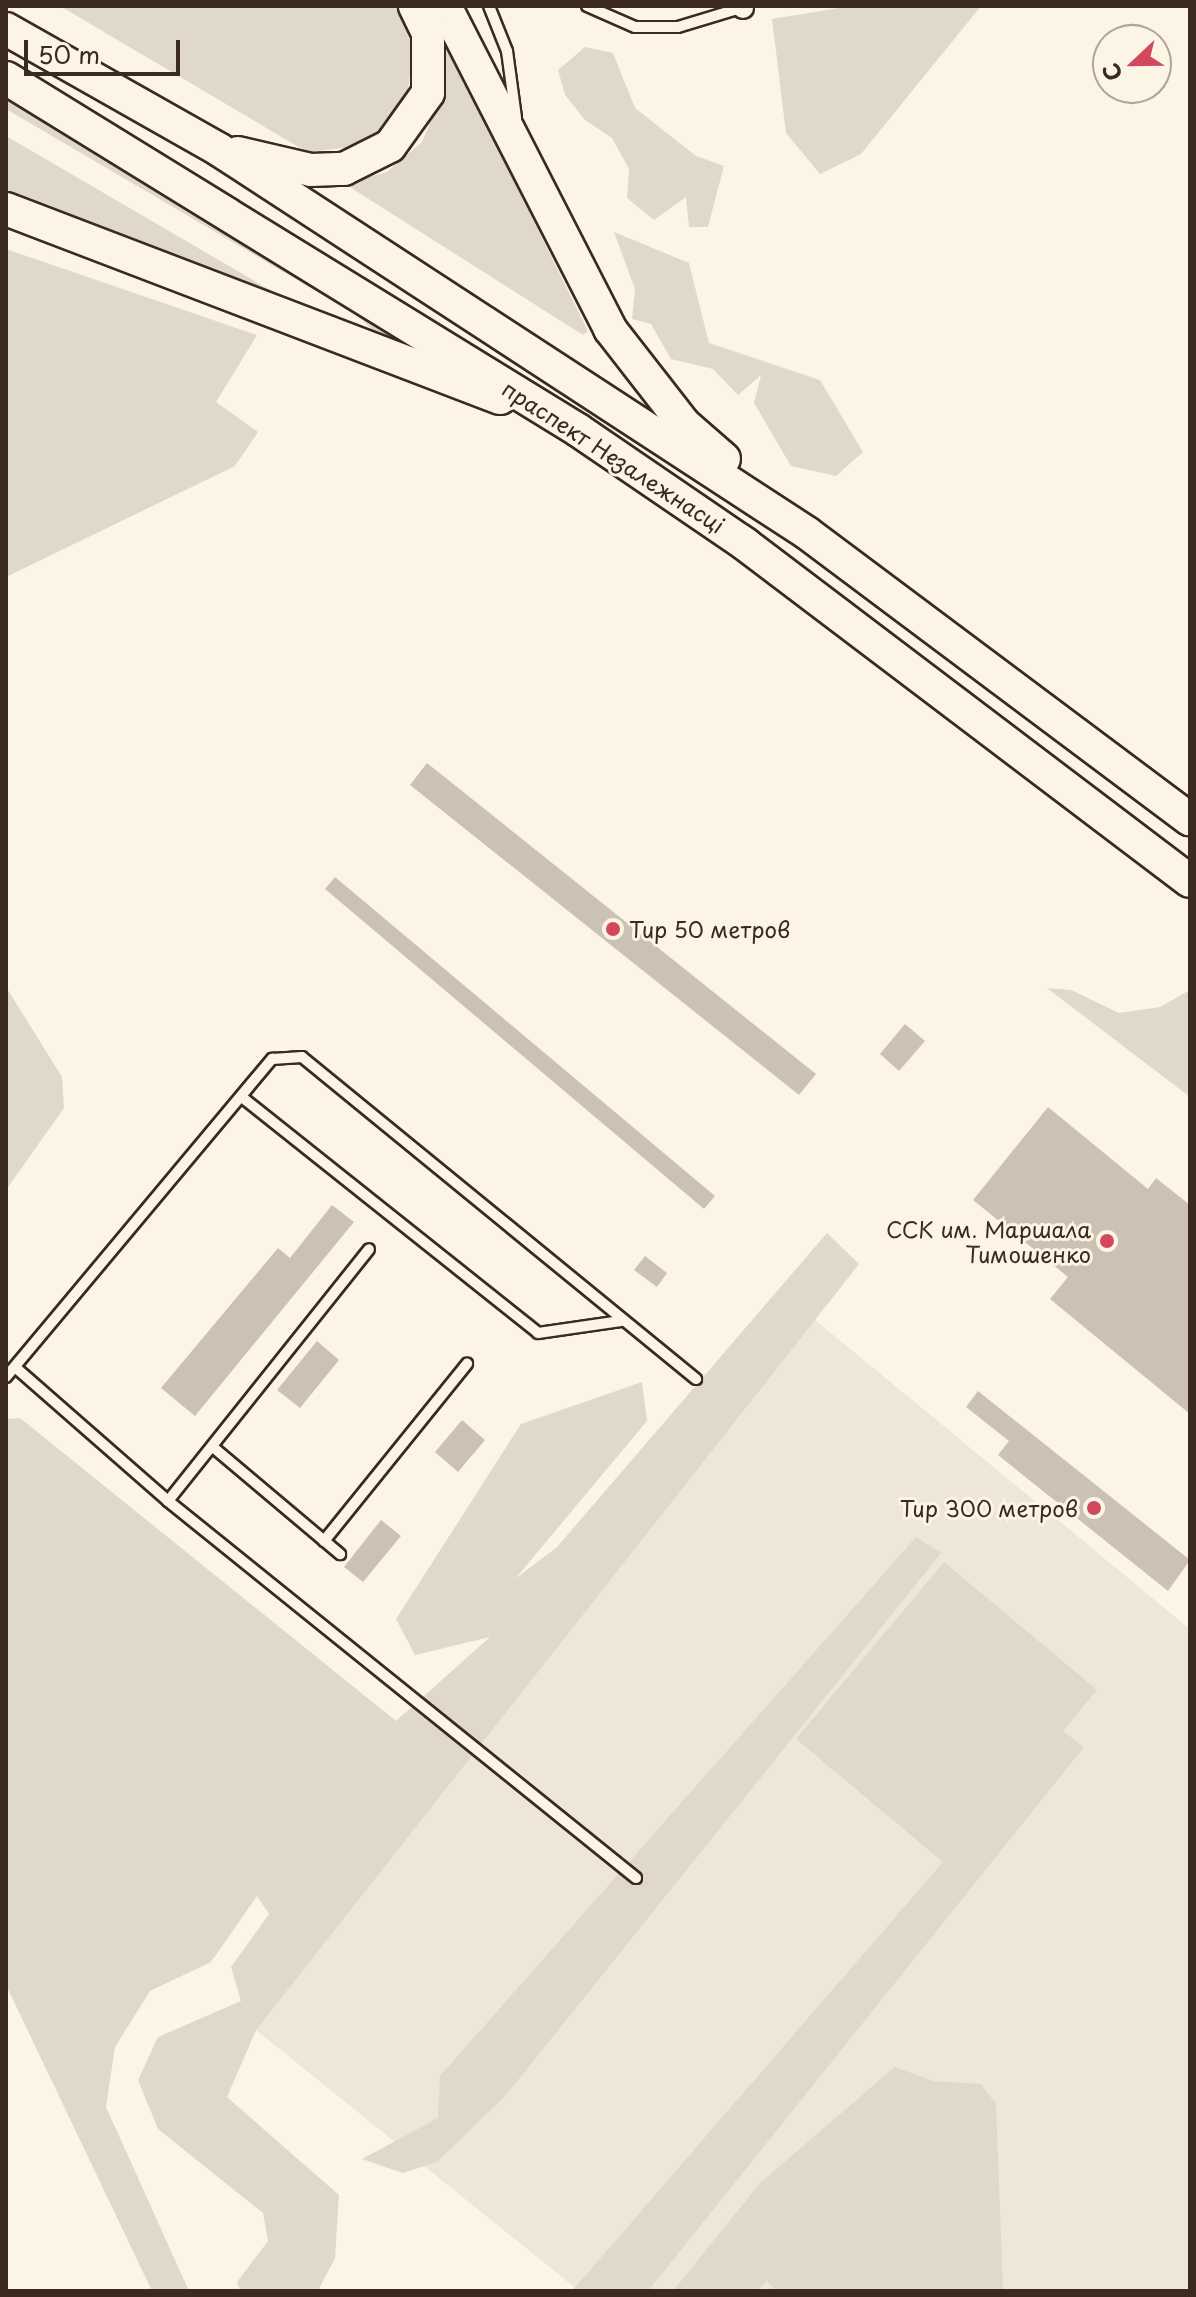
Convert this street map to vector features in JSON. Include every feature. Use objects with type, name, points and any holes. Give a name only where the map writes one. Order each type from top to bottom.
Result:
[{"type":"highway","points":[[218,149],[325,170],[368,160],[419,113],[432,67],[415,6]]},
{"type":"highway","points":[[445,6],[538,192],[630,360],[684,424],[807,533]]},
{"type":"highway","name":"праспект Незалежнасці","points":[[6,29],[218,149],[807,533],[1190,819]]},
{"type":"highway","name":"праспект Незалежнасці","points":[[6,78],[578,430],[969,708],[1190,881]]},
{"type":"highway","points":[[6,209],[578,430]]},
{"type":"lane","points":[[489,6],[507,51],[518,129],[538,192]]},
{"type":"lane","points":[[587,6],[635,27],[678,27],[745,7]]},
{"type":"lane","points":[[6,1377],[243,1098],[272,1059],[302,1057],[621,1321],[696,1379]]},
{"type":"lane","points":[[243,1098],[538,1333],[621,1321]]},
{"type":"lane","points":[[168,1501],[214,1448],[369,1249]]},
{"type":"lane","points":[[324,1541],[467,1364]]},
{"type":"lane","points":[[15,1367],[168,1501],[636,1878]]},
{"type":"lane","points":[[214,1448],[340,1554]]},
{"type":"shaded area","points":[[60,6],[398,6],[413,49],[407,99],[381,134],[361,146],[307,152]]},
{"type":"shaded area","points":[[851,6],[981,6],[861,154],[820,174],[786,133],[772,19]]},
{"type":"shaded area","points":[[439,29],[588,331],[583,335],[345,184],[387,172],[422,142],[443,91]]},
{"type":"shaded area","points":[[585,47],[613,53],[635,108],[696,156],[724,166],[708,227],[689,227],[686,197],[654,220],[627,198],[629,169],[612,138],[585,120],[565,95],[558,70]]},
{"type":"shaded area","points":[[6,99],[414,346],[413,350],[385,341],[355,314],[6,109]]},
{"type":"shaded area","points":[[6,136],[318,318],[6,190]]},
{"type":"shaded area","points":[[614,232],[689,263],[709,343],[820,380],[863,452],[836,476],[791,466],[754,403],[761,375],[738,395],[713,369],[671,359],[651,324],[632,319],[635,289]]},
{"type":"shaded area","points":[[6,249],[257,335],[216,402],[258,432],[235,466],[6,577]]},
{"type":"shaded area","points":[[6,987],[62,1077],[64,1108],[6,1190]]},
{"type":"shaded area","points":[[1047,988],[1071,990],[1119,1013],[1160,1007],[1190,990],[1190,1097]]},
{"type":"shaded area","points":[[827,1233],[859,1264],[256,2030],[227,2097],[339,2195],[335,2258],[318,2291],[240,2291],[237,2282],[268,2241],[263,2213],[158,2129],[138,2080],[158,2037],[241,2001],[231,1967],[269,1914],[257,1896],[211,1962],[150,1991],[115,2047],[106,2107],[189,2291],[152,2291],[6,1985],[6,1419],[20,1418],[396,1721],[490,1637],[415,1655],[396,1619],[521,1424],[642,1382],[647,1421],[515,1579],[557,1547]]},
{"type":"shaded area","points":[[814,1319],[1190,1629],[1190,2291],[764,2291],[733,2259],[704,2291],[579,2291],[255,2029]]},
{"type":"shaded area","points":[[916,1537],[941,1553],[506,2095],[437,2162],[403,2173],[362,2159],[438,2118],[440,2076]]},
{"type":"shaded area","points":[[944,1562],[1097,1690],[1063,1731],[1084,1747],[648,2291],[572,2291],[943,1862],[796,1739]]},
{"type":"shaded area","points":[[895,2067],[933,2081],[981,2084],[996,2104],[1003,2291],[777,2291],[767,2281],[757,2291],[673,2291],[761,2182]]},
{"type":"building","name":"Тир 50 метров","points":[[427,763],[816,1074],[799,1095],[410,785]]},
{"type":"building","points":[[335,877],[715,1196],[704,1209],[325,889]]},
{"type":"building","points":[[905,1024],[925,1041],[899,1071],[880,1054]]},
{"type":"building","name":"ССК им. Маршала Тимошенко","points":[[1048,1107],[1148,1189],[1156,1178],[1190,1205],[1190,1414],[1050,1299],[1068,1277],[973,1200]]},
{"type":"building","points":[[332,1205],[354,1222],[195,1416],[161,1388],[278,1248],[290,1258]]},
{"type":"building","points":[[645,1256],[667,1273],[657,1287],[634,1270]]},
{"type":"building","points":[[317,1341],[339,1360],[300,1408],[277,1390]]},
{"type":"building","name":"Тир 300 метров","points":[[978,1391],[1190,1560],[1168,1591],[998,1455],[1009,1441],[966,1407]]},
{"type":"building","points":[[462,1420],[485,1440],[458,1472],[435,1452]]},
{"type":"building","points":[[381,1520],[401,1536],[363,1582],[344,1567]]},
{"type":"place","name":"Тир 50 метров","points":[[613,929]]},
{"type":"place","name":"ССК им. Маршала Тимошенко","points":[[1107,1241]]},
{"type":"place","name":"Тир 300 метров","points":[[1094,1508]]}]
